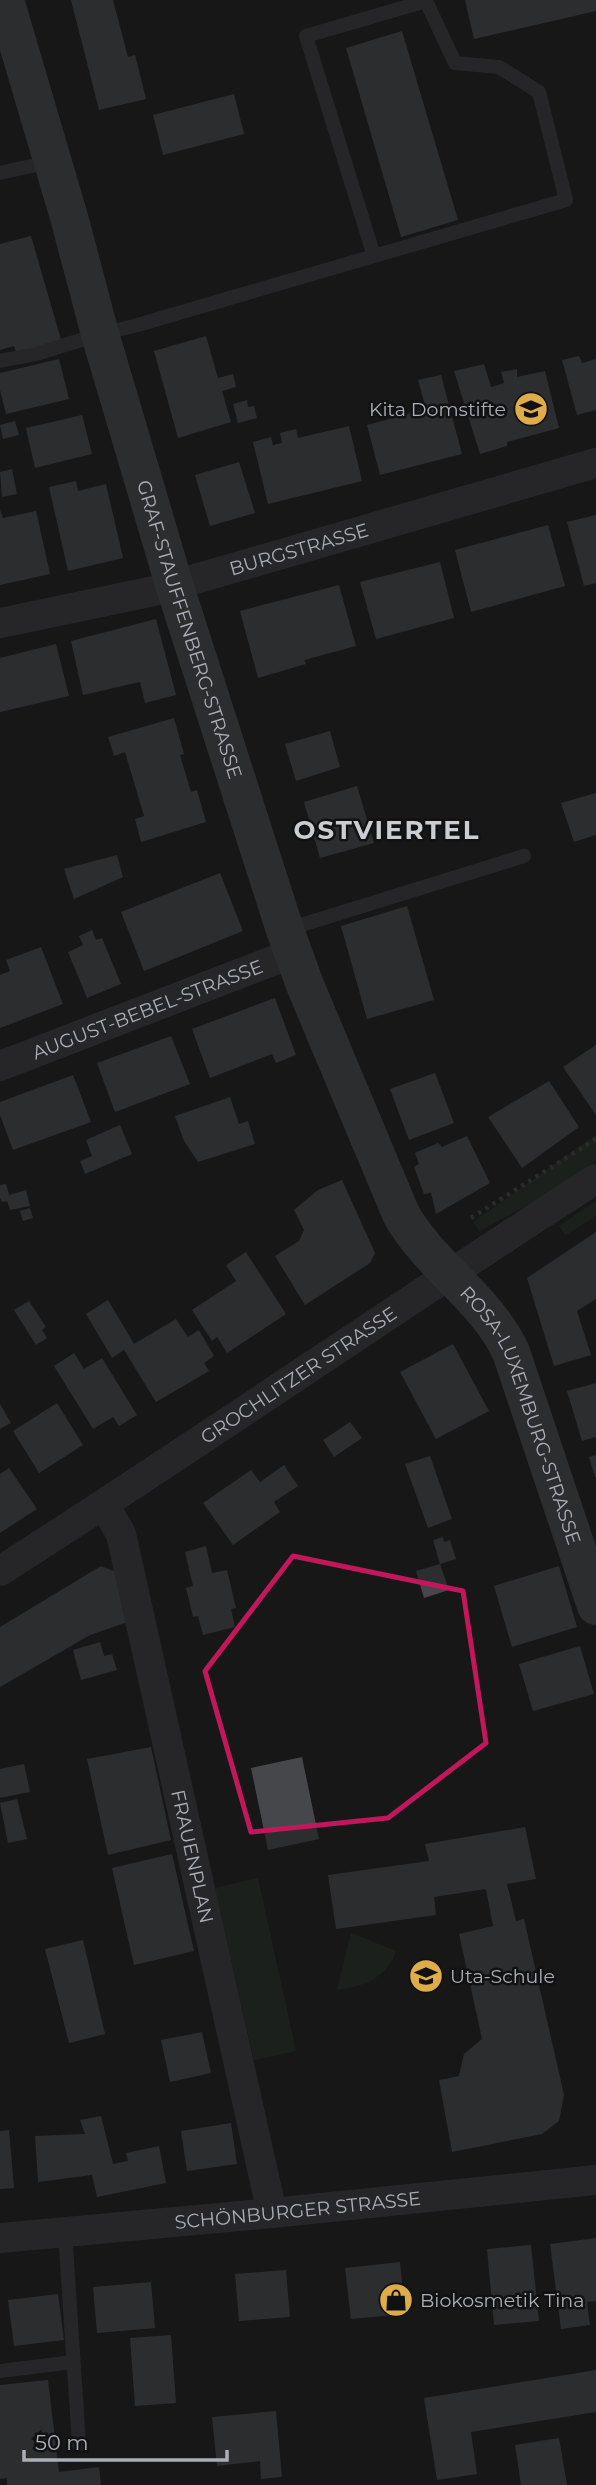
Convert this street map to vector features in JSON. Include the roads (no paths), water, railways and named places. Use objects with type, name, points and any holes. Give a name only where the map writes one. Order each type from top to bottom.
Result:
[{"type":"main road","name":"GRAF-STAUFFENBERG-STRASSE","points":[[5,0],[174,584],[289,942],[401,1214],[421,1243]]},
{"type":"main road","name":"ROSA-LUXEMBURG-STRASSE","points":[[421,1243],[493,1321],[511,1352],[596,1606]]},
{"type":"street","name":"BURGSTRASSE","points":[[0,623],[174,584],[596,463]]},
{"type":"street","name":"AUGUST-BEBEL-STRASSE","points":[[0,1066],[289,942]]},
{"type":"street","name":"GROCHLITZER STRASSE","points":[[0,1571],[596,1179]]},
{"type":"street","name":"FRAUENPLAN","points":[[104,1505],[121,1534],[272,2213]]},
{"type":"street","name":"SCHÖNBURGER STRASSE","points":[[0,2238],[596,2180]]},
{"type":"lane","points":[[0,361],[36,354],[100,334],[134,326],[374,256],[566,200],[538,93],[499,67],[455,63],[426,1],[306,36],[374,256]]},
{"type":"lane","points":[[0,173],[53,161]]},
{"type":"lane","points":[[289,942],[524,856]]},
{"type":"lane","points":[[65,2232],[79,2444]]},
{"type":"lane","points":[[0,2371],[73,2362]]},
{"type":"place","name":"Kita Domstifte","points":[[531,409]]},
{"type":"place","name":"Uta-Schule","points":[[426,1976]]},
{"type":"place","name":"Biokosmetik Tina","points":[[396,2300]]},
{"type":"district","name":"OSTVIERTEL","points":[[387,830]]}]
